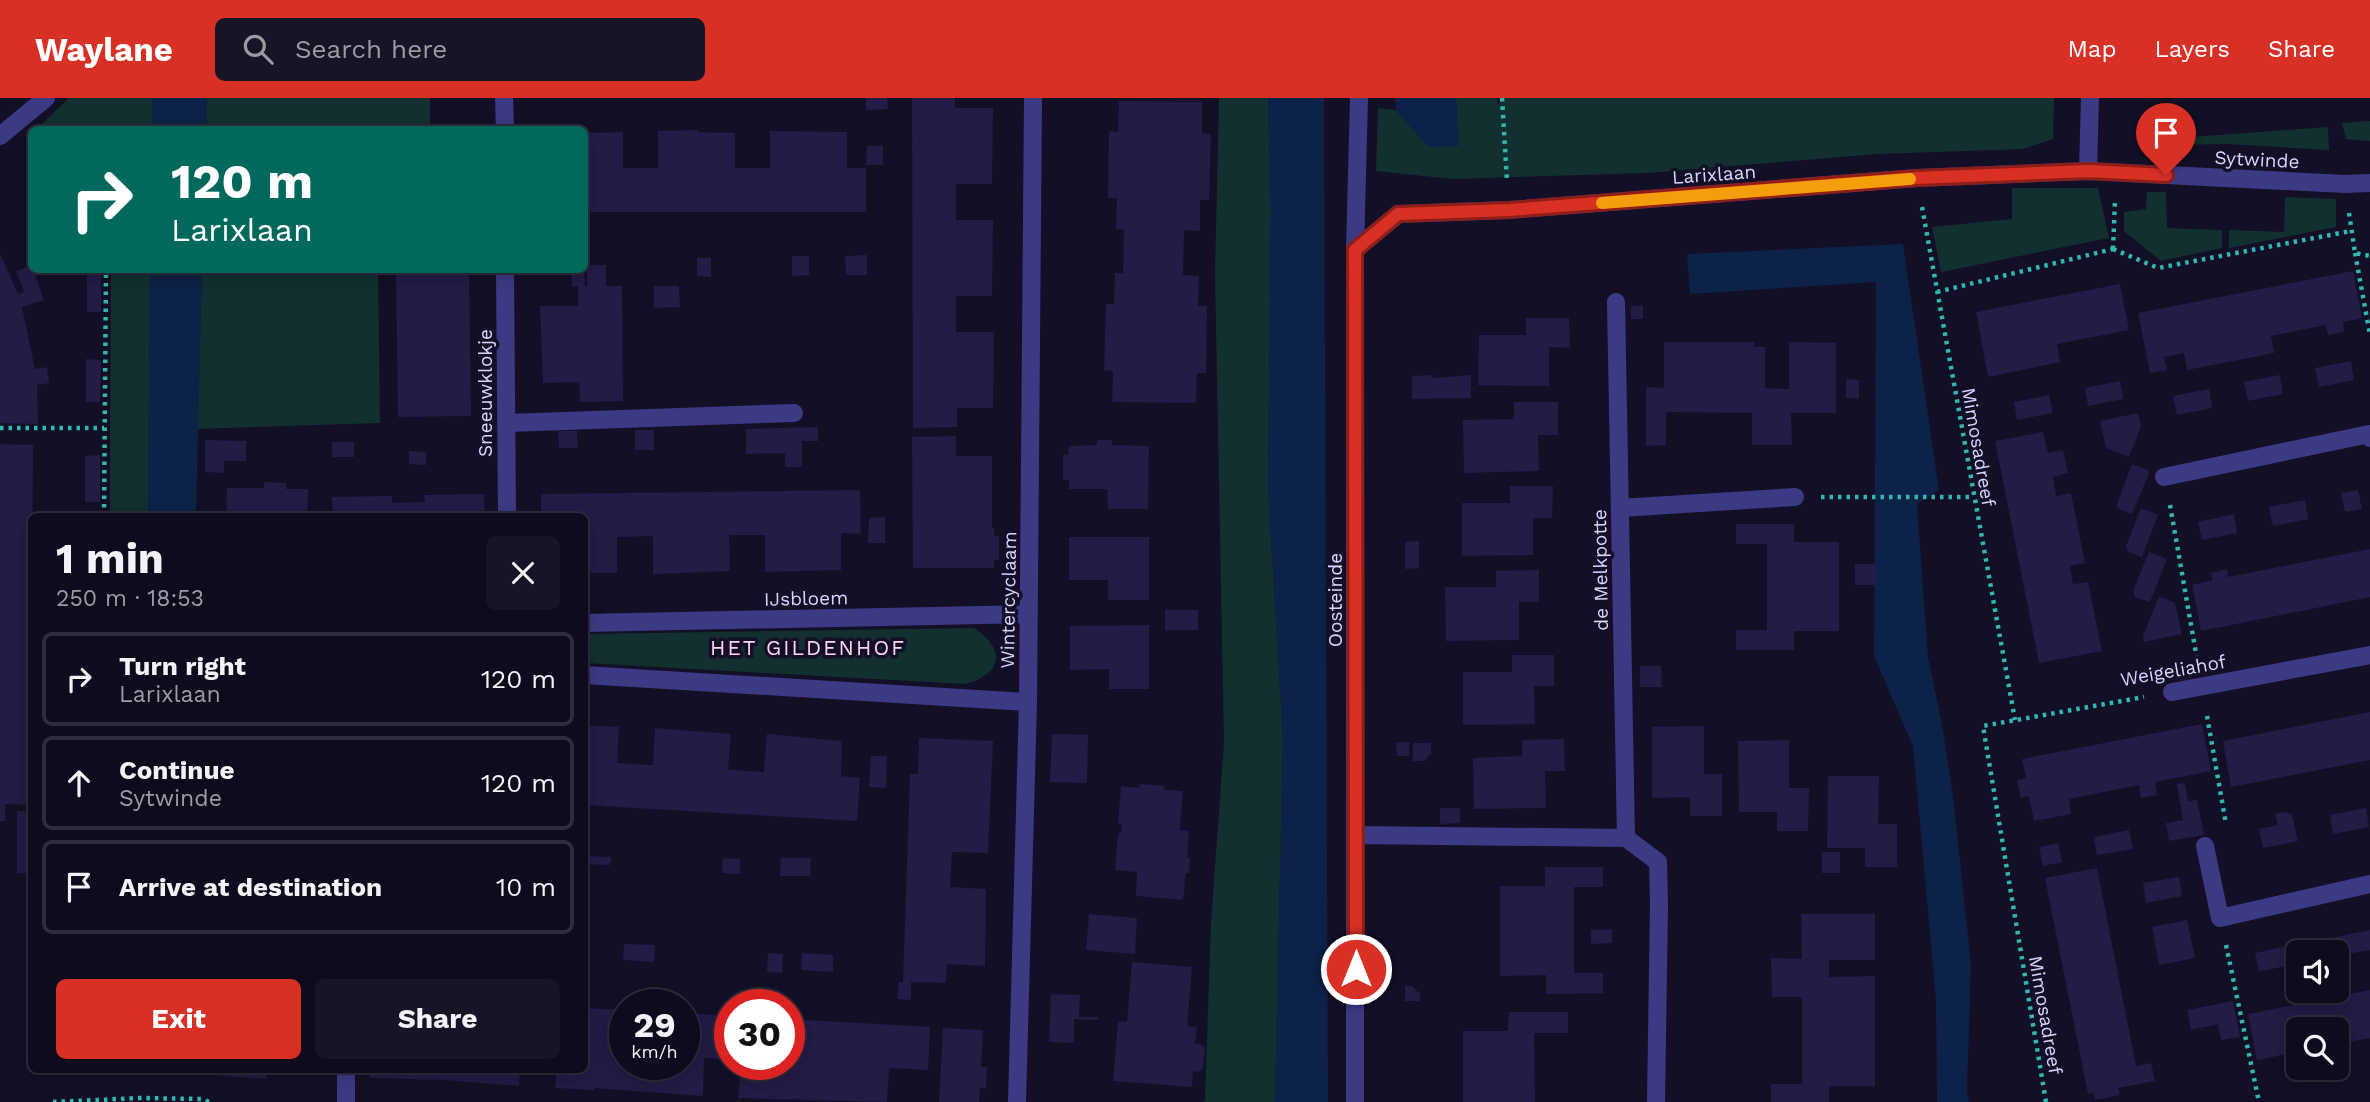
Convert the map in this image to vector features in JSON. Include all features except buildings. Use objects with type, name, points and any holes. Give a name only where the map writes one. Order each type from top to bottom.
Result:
[{"type":"street","points":[[0,136],[46,98]]},
{"type":"street","points":[[505,98],[505,126]]},
{"type":"street","name":"Wintercyclaam","points":[[1017,1102],[1028,702],[1032,98]]},
{"type":"street","name":"Oosteinde","points":[[1355,1102],[1355,250],[1359,98]]},
{"type":"street","points":[[2088,171],[2090,98]]},
{"type":"street","name":"Larixlaan","points":[[1355,250],[1398,214],[1509,210],[1917,178],[2088,171]]},
{"type":"street","name":"Sytwinde","points":[[2088,171],[2370,183]]},
{"type":"street","name":"Sneeuwklokje","points":[[505,273],[507,513]]},
{"type":"street","name":"de Melkpotte","points":[[1616,302],[1626,838]]},
{"type":"street","points":[[506,423],[794,412]]},
{"type":"street","points":[[2164,477],[2369,434],[2370,438]]},
{"type":"street","points":[[1620,508],[1795,497]]},
{"type":"street","name":"IJsbloem","points":[[588,623],[1029,614]]},
{"type":"street","name":"Weigeliahof","points":[[2172,692],[2370,654]]},
{"type":"street","points":[[588,675],[1028,702]]},
{"type":"street","points":[[1356,835],[1626,838],[1658,862],[1656,1102]]},
{"type":"street","points":[[2205,846],[2220,918],[2370,884]]},
{"type":"street","points":[[346,1073],[346,1102]]},
{"type":"path","points":[[1502,98],[1509,210]]},
{"type":"path","points":[[2113,249],[2115,173]]},
{"type":"path","name":"Mimosadreef","points":[[1917,178],[2015,720]]},
{"type":"path","points":[[2345,184],[2370,335]]},
{"type":"path","points":[[1937,292],[2113,249],[2158,268],[2351,231]]},
{"type":"path","points":[[2355,253],[2370,256]]},
{"type":"path","points":[[104,513],[106,273]]},
{"type":"path","points":[[0,428],[104,428]]},
{"type":"path","points":[[1795,497],[1974,497]]},
{"type":"path","name":"Weigeliahof","points":[[1983,726],[2172,692]]},
{"type":"path","name":"Mimosadreef","points":[[1983,726],[2046,1102]]},
{"type":"path","points":[[2220,918],[2259,1102]]},
{"type":"path","points":[[53,1102],[139,1098],[202,1099],[209,1102]]},
{"type":"green space","points":[[69,98],[152,98],[152,126],[39,126]]},
{"type":"green space","points":[[207,98],[430,98],[430,126],[206,126]]},
{"type":"green space","points":[[1219,98],[1268,98],[1271,209],[1268,485],[1283,739],[1275,1102],[1202,1102],[1205,1100],[1211,922],[1224,743],[1215,273]]},
{"type":"green space","points":[[1456,98],[1497,98],[1498,105],[1505,98],[2054,98],[2053,139],[2023,149],[1877,154],[1647,173],[1452,179],[1376,171],[1378,108],[1396,110],[1428,146],[1458,146]]},
{"type":"green space","points":[[2370,121],[2370,141],[2346,139],[2342,123]]},
{"type":"green space","points":[[2328,127],[2329,150],[2227,144],[2173,145],[2162,154],[2145,156],[2149,140]]},
{"type":"green space","points":[[2012,188],[2098,188],[2109,238],[1941,272],[1932,227],[2012,219]]},
{"type":"green space","points":[[2147,192],[2166,192],[2167,228],[2222,230],[2222,248],[2161,261],[2124,231],[2124,212],[2146,209]]},
{"type":"green space","points":[[2285,197],[2336,199],[2336,227],[2229,248],[2229,230],[2284,232]]},
{"type":"green space","points":[[111,273],[150,273],[148,513],[110,513]]},
{"type":"green space","points":[[202,273],[378,273],[380,423],[196,429]]},
{"type":"green space","points":[[974,628],[991,644],[996,660],[987,674],[965,684],[588,663],[588,634]]},
{"type":"water","points":[[152,98],[207,98],[206,126],[152,126]]},
{"type":"water","points":[[1268,98],[1324,98],[1328,1102],[1275,1102],[1283,739],[1268,485],[1271,209]]},
{"type":"water","points":[[1395,98],[1456,98],[1458,146],[1428,147],[1396,110]]},
{"type":"water","points":[[1903,244],[1939,490],[1917,504],[1928,657],[1953,796],[1971,964],[1967,1091],[1969,1102],[1937,1102],[1936,1000],[1913,746],[1874,656],[1876,282],[1690,294],[1687,254]]},
{"type":"water","points":[[150,273],[202,273],[196,513],[148,513]]},
{"type":"pier","points":[[195,1082],[196,1102],[173,1102],[173,1084]]},
{"type":"slow traffic","points":[[1602,203],[1910,179]]},
{"type":"district","name":"HET GILDENHOF","points":[[808,648]]},
{"type":"route","points":[[1356,969],[1355,250],[1398,214],[1509,210],[1917,178],[2088,171],[2166,175]]}]
